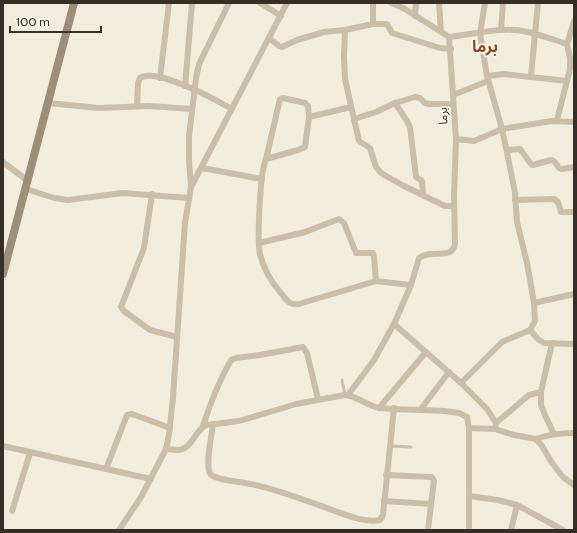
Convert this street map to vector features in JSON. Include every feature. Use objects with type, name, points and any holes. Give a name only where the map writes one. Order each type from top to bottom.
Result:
[{"type":"main road","points":[[3,274],[74,3]]},
{"type":"street","points":[[160,78],[168,3]]},
{"type":"street","points":[[185,86],[192,3]]},
{"type":"street","points":[[191,187],[189,136],[194,89],[199,64],[228,3]]},
{"type":"street","points":[[260,3],[281,16]]},
{"type":"street","points":[[119,530],[141,497],[166,449],[170,428],[185,223],[191,187],[287,3]]},
{"type":"street","points":[[373,3],[373,24]]},
{"type":"street","points":[[391,3],[416,16],[449,37],[501,30],[528,32],[567,44]]},
{"type":"street","points":[[416,3],[416,16]]},
{"type":"street","points":[[439,3],[441,31]]},
{"type":"street","points":[[461,383],[502,342],[530,330],[536,321],[526,257],[517,222],[514,185],[507,150],[487,78],[480,33],[485,3]]},
{"type":"street","points":[[501,30],[503,3]]},
{"type":"street","points":[[531,76],[538,3]]},
{"type":"street","points":[[557,120],[570,79],[570,62],[567,44],[574,21]]},
{"type":"street","points":[[269,38],[282,47],[297,40],[331,30],[345,30],[373,24],[387,24],[392,33],[451,50]]},
{"type":"street","points":[[345,30],[345,79],[359,141],[370,148],[378,171],[445,206],[454,206]]},
{"type":"street","name":"برما","points":[[449,37],[456,139],[474,140],[502,129],[557,120],[574,122]]},
{"type":"street","points":[[453,95],[487,78],[504,74],[570,79]]},
{"type":"street","points":[[137,106],[138,83],[140,78],[147,76],[175,82],[194,89],[232,109]]},
{"type":"street","points":[[354,120],[395,103],[416,97],[429,104],[453,104]]},
{"type":"street","points":[[266,159],[306,147],[309,117],[308,106],[305,103],[280,98],[278,102],[266,159],[262,179],[259,243],[264,265],[276,288],[288,302],[291,304],[299,304],[376,281],[411,285]]},
{"type":"street","points":[[48,103],[99,108],[137,106],[192,109]]},
{"type":"street","points":[[395,103],[410,127],[416,177],[422,181],[423,194]]},
{"type":"street","points":[[309,117],[351,106]]},
{"type":"street","points":[[347,395],[374,360],[394,324],[411,285],[418,259],[426,254],[450,253],[454,251],[456,244],[454,206],[456,139]]},
{"type":"street","points":[[507,150],[520,149],[531,164],[553,160],[559,168],[574,168]]},
{"type":"street","points":[[3,162],[27,185],[54,198],[68,200],[123,193],[152,194],[188,198]]},
{"type":"street","points":[[202,168],[262,179]]},
{"type":"street","points":[[152,194],[144,248],[121,307],[127,314],[150,330],[177,337]]},
{"type":"street","points":[[515,200],[554,199],[558,202],[561,212],[574,212]]},
{"type":"street","points":[[259,243],[304,232],[339,219],[344,223],[356,253],[371,252],[374,255],[376,281]]},
{"type":"street","points":[[534,303],[574,294]]},
{"type":"street","points":[[394,324],[461,383],[487,409],[496,426]]},
{"type":"street","points":[[530,330],[540,341],[574,344]]},
{"type":"street","points":[[552,343],[540,392],[541,405],[554,434]]},
{"type":"street","points":[[166,449],[178,450],[184,448],[191,442],[203,426],[230,360],[236,358],[302,347],[307,353],[318,399]]},
{"type":"street","points":[[379,408],[426,352]]},
{"type":"street","points":[[420,410],[448,372]]},
{"type":"street","points":[[496,426],[529,395],[540,392]]},
{"type":"street","points":[[203,426],[239,421],[296,404],[347,395],[379,408],[454,412],[463,414],[467,417],[469,428],[469,530]]},
{"type":"street","points":[[213,424],[208,462],[209,472],[216,477],[271,489],[341,513],[375,521],[382,518],[394,408]]},
{"type":"street","points":[[106,470],[127,415],[132,414],[170,428]]},
{"type":"street","points":[[469,428],[496,426],[514,435],[536,439],[546,435],[574,433]]},
{"type":"street","points":[[536,439],[552,463],[567,480],[574,485]]},
{"type":"street","points":[[3,446],[151,479]]},
{"type":"street","points":[[12,511],[30,453]]},
{"type":"street","points":[[386,475],[432,477],[434,481],[428,530]]},
{"type":"street","points":[[567,480],[574,477]]},
{"type":"street","points":[[469,496],[498,500],[517,505],[563,530]]},
{"type":"street","points":[[384,501],[431,504]]},
{"type":"street","points":[[511,530],[517,505]]},
{"type":"lane","points":[[342,380],[347,395]]},
{"type":"lane","points":[[389,446],[411,447]]},
{"type":"district","name":"برما","points":[[485,46]]}]
